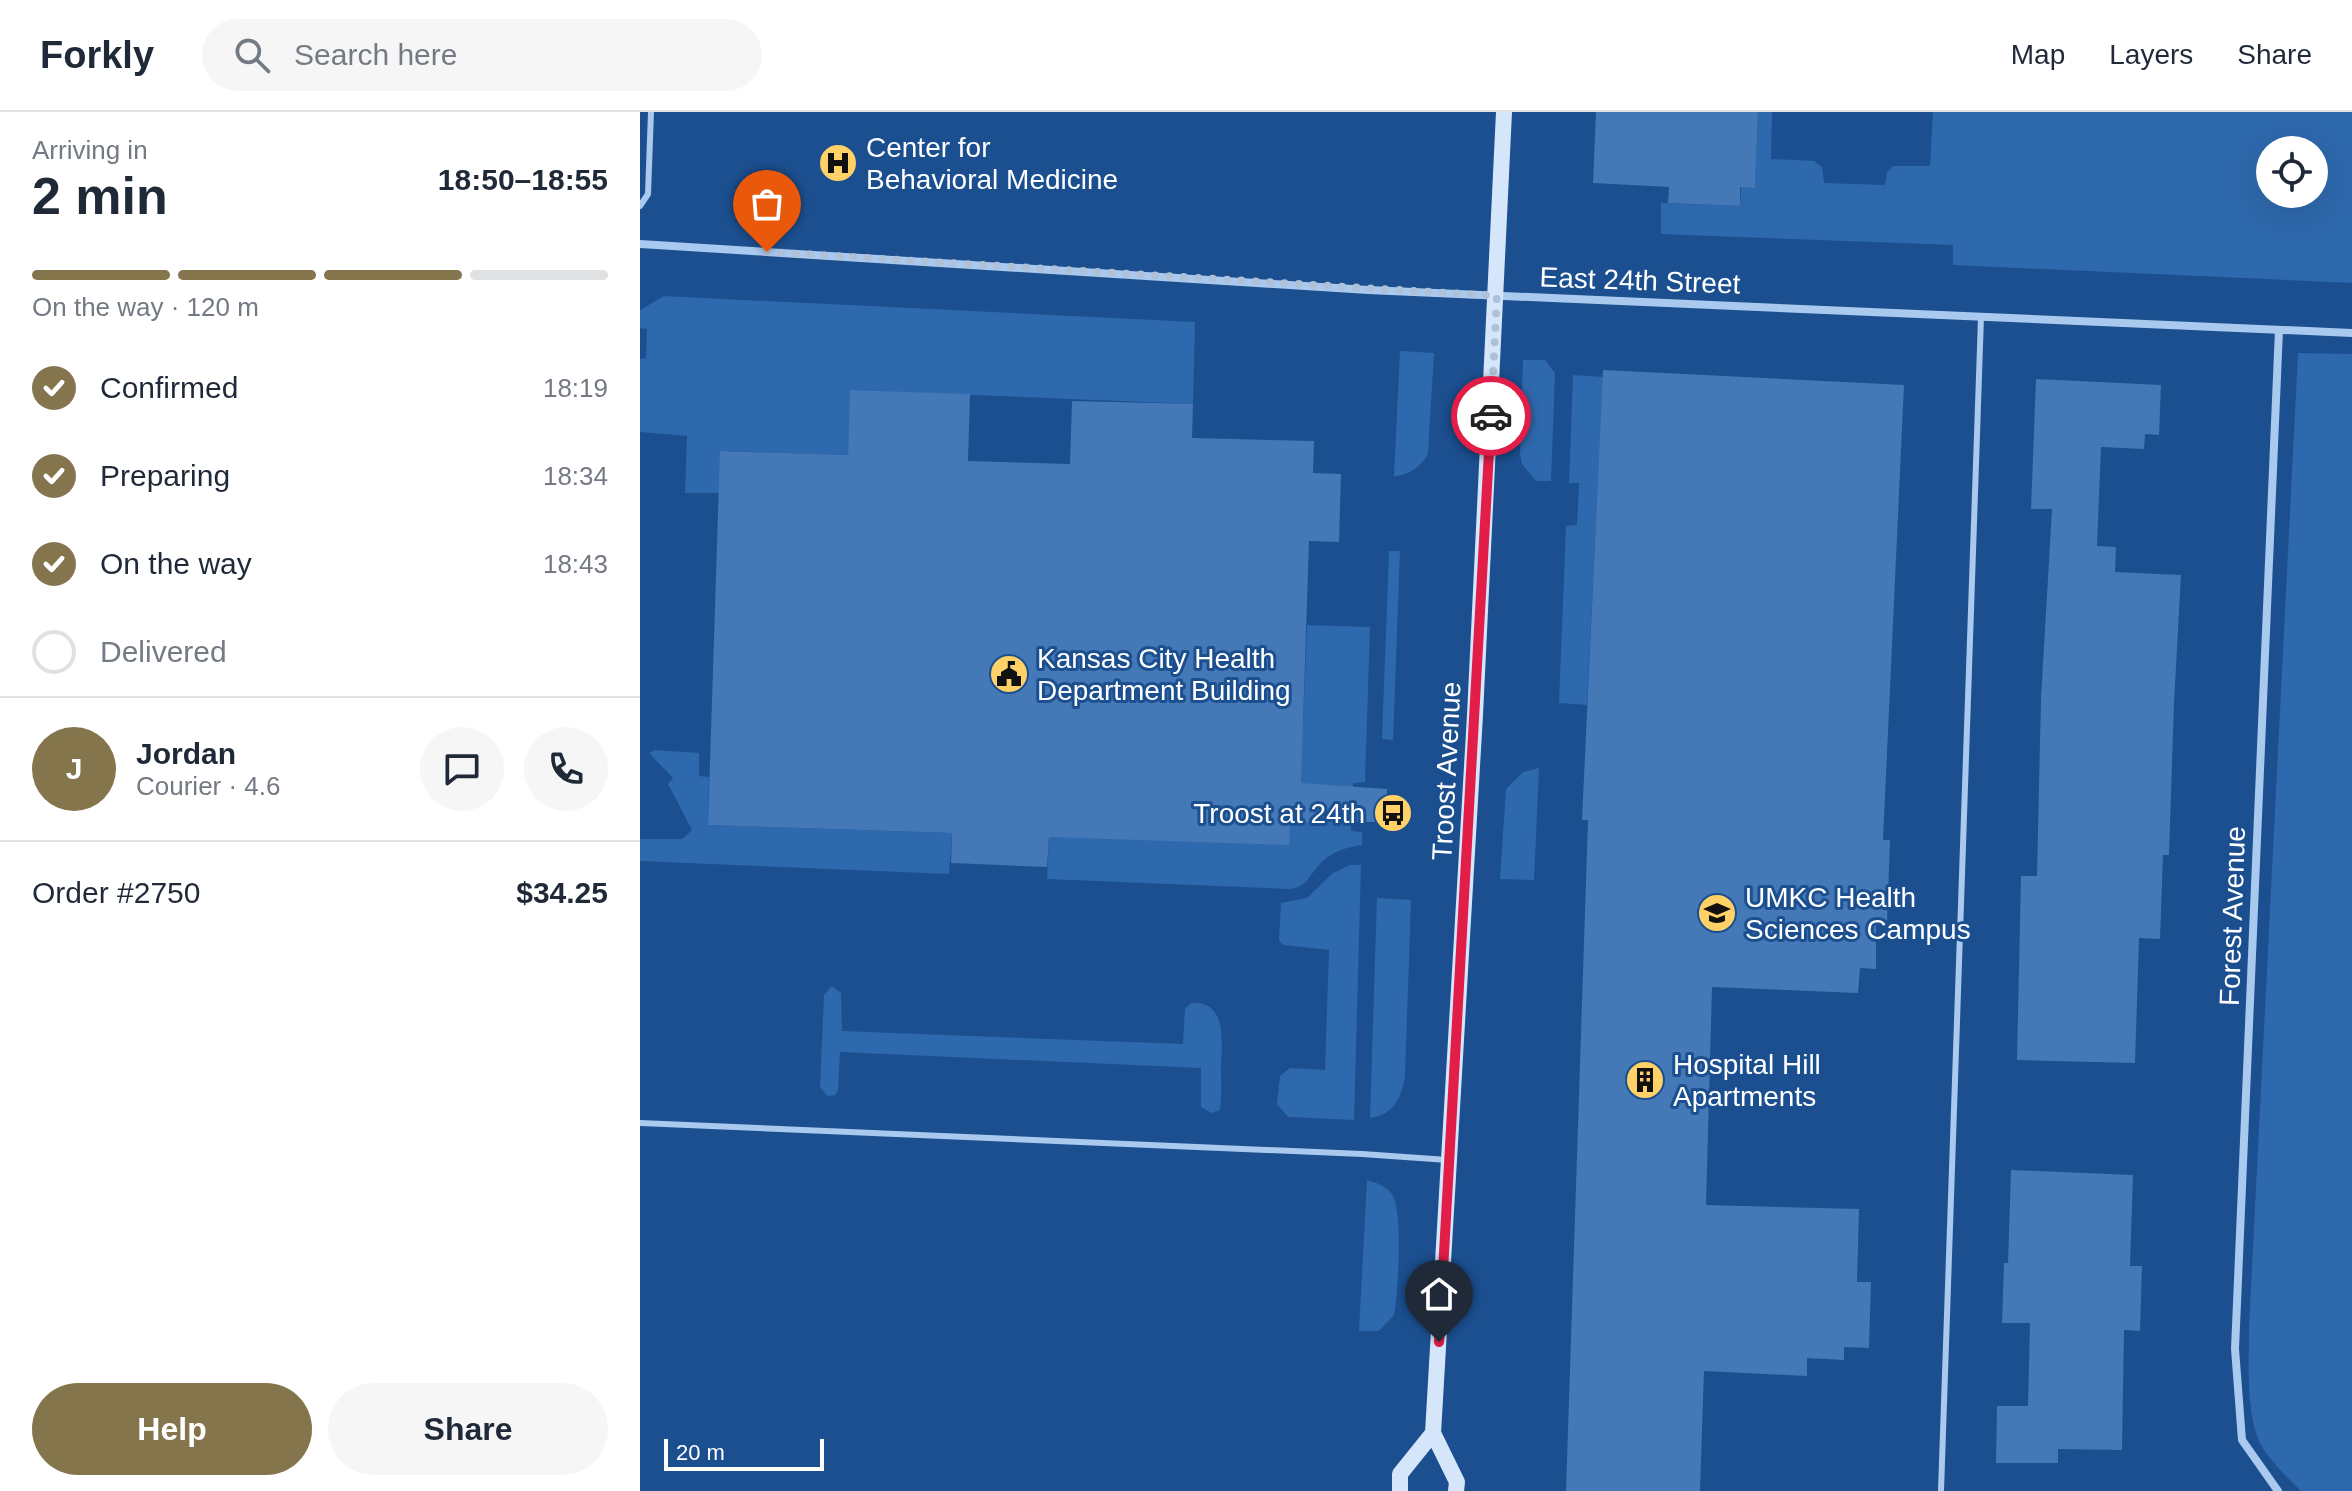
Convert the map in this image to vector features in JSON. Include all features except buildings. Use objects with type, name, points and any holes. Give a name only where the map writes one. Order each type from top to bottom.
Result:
[{"type":"main road","name":"Troost Avenue","points":[[1456,1491],[1457,1482],[1433,1433],[1451,1160],[1504,112]]},
{"type":"main road","points":[[1400,1491],[1400,1474],[1433,1433]]},
{"type":"street","name":"East 24th Street","points":[[640,244],[1497,296],[2352,333]]},
{"type":"street","name":"Forest Avenue","points":[[2278,1491],[2242,1440],[2235,1349],[2279,330]]},
{"type":"lane","points":[[640,206],[648,194],[651,112]]},
{"type":"lane","points":[[1941,1491],[1981,317]]},
{"type":"lane","points":[[640,1123],[1451,1160]]},
{"type":"shaded area","points":[[1758,112],[1772,112],[1771,159],[1814,161],[1822,167],[1824,183],[1885,185],[1887,172],[1893,166],[1930,166],[1933,112],[2352,112],[2352,283],[1953,265],[1953,245],[1661,234],[1661,203],[1740,206],[1741,187],[1755,187]]},
{"type":"shaded area","points":[[664,296],[1195,322],[1193,404],[851,390],[848,455],[721,451],[719,493],[685,493],[687,436],[640,432],[640,359],[646,358],[647,329],[640,328],[640,310]]},
{"type":"shaded area","points":[[1400,351],[1434,353],[1428,453],[1414,469],[1394,476]]},
{"type":"shaded area","points":[[2298,353],[2352,354],[2352,1491],[2301,1491],[2282,1472],[2257,1436],[2249,1382],[2249,1327]]},
{"type":"shaded area","points":[[1523,360],[1545,360],[1555,373],[1551,481],[1536,481],[1522,464]]},
{"type":"shaded area","points":[[1573,375],[1603,377],[1587,705],[1559,703],[1566,526],[1577,525],[1579,483],[1569,483]]},
{"type":"shaded area","points":[[1389,551],[1400,551],[1393,740],[1382,739]]},
{"type":"shaded area","points":[[1307,625],[1370,627],[1365,782],[1353,783],[1351,831],[1362,832],[1362,845],[1329,856],[1305,883],[1291,889],[1047,879],[1049,837],[1293,723],[1303,723]]},
{"type":"shaded area","points":[[655,750],[699,753],[699,776],[709,777],[708,825],[952,833],[949,874],[640,861],[640,839],[682,839],[692,830],[668,784],[673,778],[649,753]]},
{"type":"shaded area","points":[[1539,768],[1534,880],[1500,879],[1506,789],[1523,772]]},
{"type":"shaded area","points":[[1350,865],[1361,865],[1354,1120],[1288,1117],[1277,1104],[1280,1076],[1290,1068],[1325,1070],[1329,950],[1283,945],[1279,940],[1281,903],[1307,898],[1333,873]]},
{"type":"shaded area","points":[[1377,898],[1411,900],[1405,1077],[1395,1105],[1385,1113],[1370,1118]]},
{"type":"shaded area","points":[[832,986],[841,993],[842,1031],[1183,1044],[1185,1009],[1191,1003],[1203,1004],[1217,1015],[1220,1024],[1220,1110],[1211,1113],[1201,1107],[1201,1068],[840,1052],[838,1090],[835,1095],[827,1096],[820,1087],[824,995]]},
{"type":"shaded area","points":[[1367,1180],[1382,1185],[1391,1193],[1398,1219],[1394,1315],[1379,1331],[1359,1331]]},
{"type":"way so far","points":[[767,252],[1497,296],[1491,416]]},
{"type":"place","name":"Center for Behavioral Medicine","points":[[838,163]]},
{"type":"place","name":"Kansas City Health Department Building","points":[[1009,674]]},
{"type":"place","name":"Troost at 24th","points":[[1393,813]]},
{"type":"place","name":"UMKC Health Sciences Campus","points":[[1717,913]]},
{"type":"place","name":"Hospital Hill Apartments","points":[[1645,1080]]},
{"type":"route","points":[[1439,1342],[1491,416]]}]
